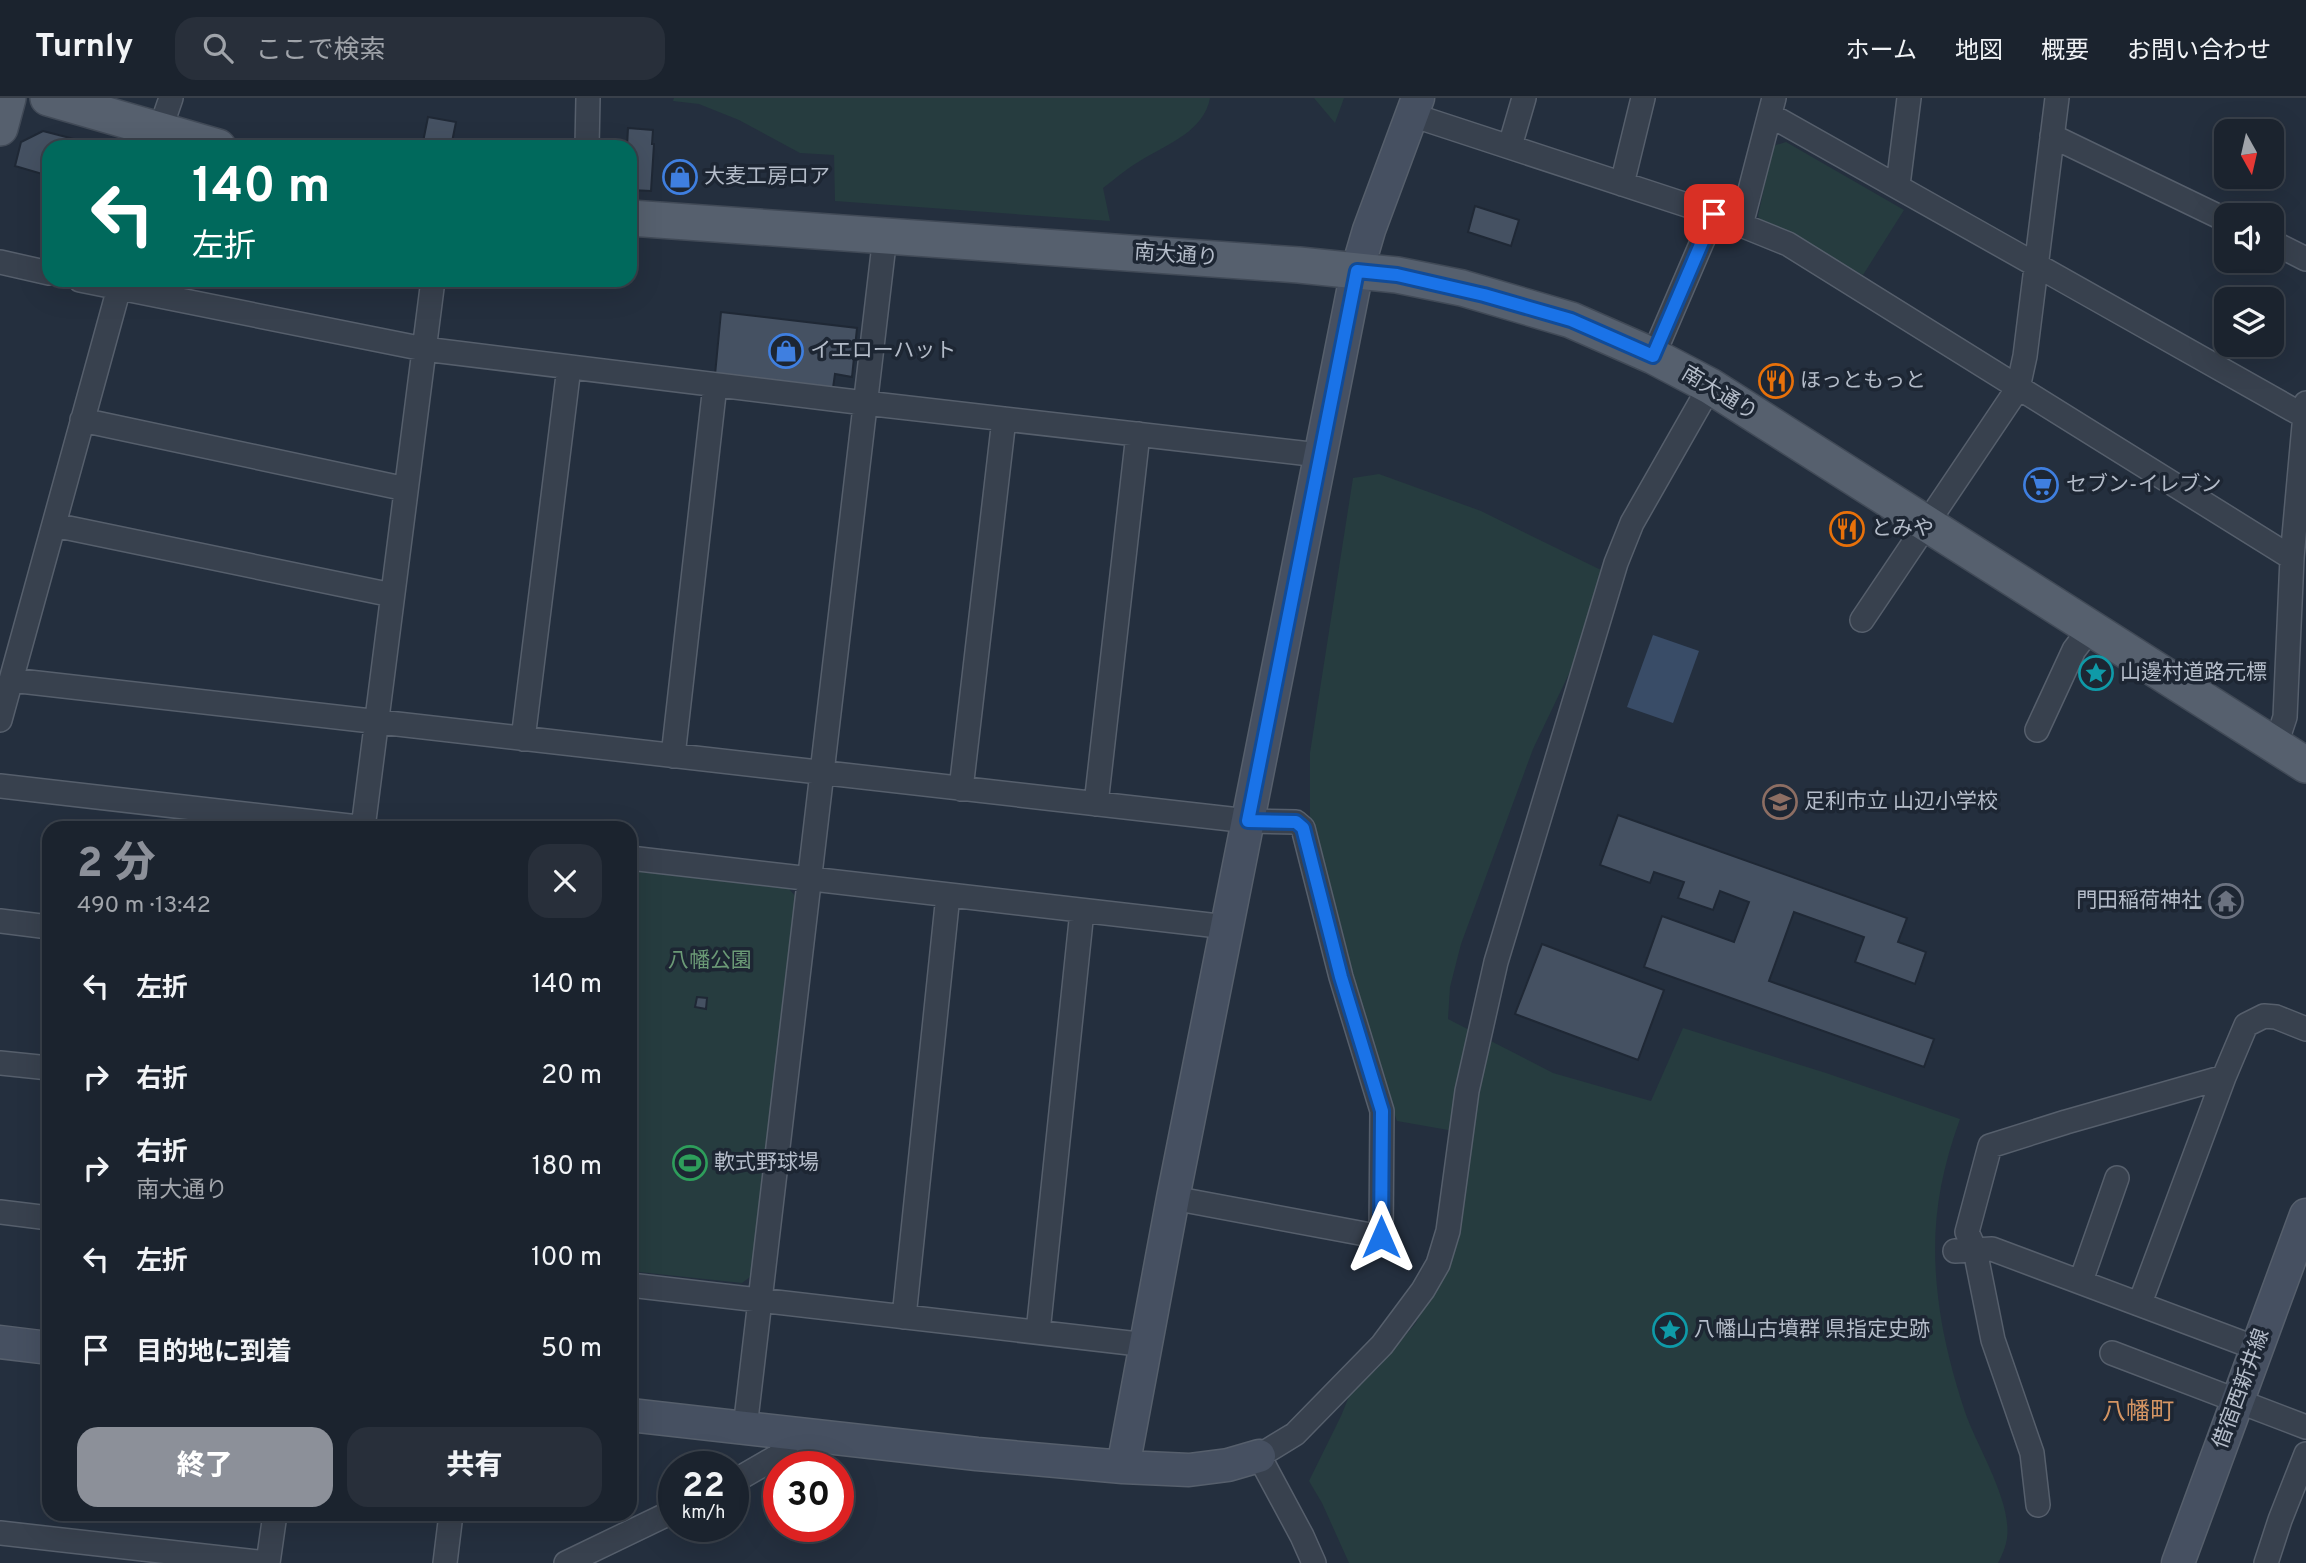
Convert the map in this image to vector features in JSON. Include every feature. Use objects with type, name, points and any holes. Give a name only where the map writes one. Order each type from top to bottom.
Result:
[{"type":"main road","points":[[0,128],[8,98]]},
{"type":"main road","points":[[48,98],[166,114],[207,140]]},
{"type":"main road","name":"南大通り","points":[[637,218],[1397,275],[1462,288],[1571,320],[1653,356],[1710,386],[2306,765]]},
{"type":"street","points":[[587,140],[588,98]]},
{"type":"street","points":[[1510,146],[1524,98]]},
{"type":"street","points":[[1622,184],[1643,98]]},
{"type":"street","points":[[1898,185],[1909,98]]},
{"type":"street","points":[[1862,620],[2018,388],[2025,356],[2057,98]]},
{"type":"street","points":[[1741,225],[1772,106],[1898,185],[2036,265],[2305,408],[2292,558],[2285,717],[2273,743]]},
{"type":"street","points":[[1123,1467],[1173,1198],[1357,271],[1369,230],[1415,107],[1510,146],[1714,214],[1788,244],[2292,558]]},
{"type":"street","points":[[2052,136],[2214,213]]},
{"type":"street","points":[[1653,356],[1714,214]]},
{"type":"street","points":[[745,1428],[885,236]]},
{"type":"street","points":[[2284,248],[2306,259]]},
{"type":"street","points":[[0,262],[42,271]]},
{"type":"street","points":[[114,287],[424,349],[866,403],[1319,454]]},
{"type":"street","points":[[365,821],[432,287]]},
{"type":"street","points":[[0,720],[119,288]]},
{"type":"street","points":[[523,739],[569,367]]},
{"type":"street","points":[[673,756],[715,385]]},
{"type":"street","points":[[637,1416],[977,1454],[1189,1470],[1227,1465],[1259,1456],[1295,1434],[1382,1345],[1423,1290],[1438,1264],[1448,1231],[1467,1091],[1496,962],[1616,563],[1632,523],[1710,386]]},
{"type":"street","points":[[961,789],[1004,419]]},
{"type":"street","points":[[82,420],[406,489]]},
{"type":"street","points":[[1096,804],[1138,434]]},
{"type":"street","points":[[54,525],[392,595]]},
{"type":"street","points":[[2037,730],[2074,650],[2090,629]]},
{"type":"street","points":[[11,680],[1248,821],[1296,822],[1303,828],[1341,977],[1382,1111],[1381,1237],[1173,1198]]},
{"type":"street","points":[[0,786],[303,821]]},
{"type":"street","points":[[637,860],[1227,928]]},
{"type":"street","points":[[904,1317],[948,895]]},
{"type":"street","points":[[1038,1332],[1082,911]]},
{"type":"street","points":[[0,921],[42,926]]},
{"type":"street","points":[[2140,1303],[2246,1025],[2264,1016],[2276,1017],[2306,1029]]},
{"type":"street","points":[[0,1063],[42,1067]]},
{"type":"street","points":[[2038,1505],[2032,1453],[1965,1250],[1967,1232],[1990,1146],[2224,1077]]},
{"type":"street","points":[[2081,1281],[2117,1178]]},
{"type":"street","points":[[0,1212],[42,1217]]},
{"type":"street","name":"借宿西新井線","points":[[2178,1563],[2306,1215]]},
{"type":"street","points":[[1965,1250],[1992,1249],[2256,1348]]},
{"type":"street","points":[[637,1286],[1147,1345]]},
{"type":"street","points":[[0,1342],[42,1347]]},
{"type":"street","points":[[2112,1353],[2306,1427]]},
{"type":"street","points":[[749,1473],[778,1456],[787,1445],[789,1433]]},
{"type":"street","points":[[2266,1563],[2306,1454]]},
{"type":"street","points":[[1259,1456],[1314,1563]]},
{"type":"street","points":[[566,1563],[658,1519]]},
{"type":"street","points":[[0,1533],[268,1563],[274,1521]]},
{"type":"street","points":[[444,1563],[450,1521]]},
{"type":"green space","points":[[674,98],[1210,98],[1201,119],[1193,128],[1103,188],[1110,221],[835,201],[834,155],[800,153],[739,120],[699,104],[673,101]]},
{"type":"green space","points":[[1314,98],[1344,98],[1335,123]]},
{"type":"green space","points":[[1786,142],[1904,210],[1863,275],[1765,226],[1758,216],[1773,146]]},
{"type":"green space","points":[[1379,474],[1481,511],[1603,571],[1576,659],[1533,749],[1461,944],[1450,987],[1448,1019],[1553,1073],[1651,1101],[1683,1028],[1960,1119],[1939,1195],[1935,1245],[1938,1296],[1955,1380],[1970,1426],[2004,1508],[2007,1538],[1998,1563],[1349,1563],[1309,1481],[1352,1389],[1377,1369],[1415,1324],[1438,1284],[1471,1134],[1397,1121],[1369,1042],[1310,820],[1310,753],[1353,478]]},
{"type":"green space","name":"八幡公園","points":[[637,871],[788,888],[798,899],[754,1274],[742,1283],[637,1272]]},
{"type":"water","points":[[1653,635],[1699,651],[1673,723],[1627,707]]},
{"type":"building","points":[[428,117],[456,122],[452,140],[423,140]]},
{"type":"building","points":[[628,128],[653,130],[651,191],[637,190],[637,140],[627,140]]},
{"type":"building","points":[[43,131],[78,140],[42,140],[42,174],[15,166],[21,142]]},
{"type":"building","points":[[1475,206],[1519,220],[1511,246],[1468,232]]},
{"type":"building","name":"イエローハット","points":[[721,312],[857,328],[852,377],[835,374],[833,388],[715,375]]},
{"type":"building","points":[[1618,815],[1907,918],[1898,942],[1926,952],[1915,984],[1855,962],[1864,937],[1794,912],[1769,981],[1934,1039],[1924,1067],[1644,967],[1662,916],[1734,942],[1749,902],[1720,891],[1713,910],[1678,898],[1684,882],[1654,872],[1650,883],[1600,865]]},
{"type":"building","points":[[1542,944],[1664,990],[1638,1060],[1515,1014]]},
{"type":"building","points":[[697,997],[707,998],[706,1009],[695,1007]]},
{"type":"place","name":"大麦工房ロア","points":[[680,177]]},
{"type":"place","name":"イエローハット","points":[[786,351]]},
{"type":"place","name":"ほっともっと","points":[[1776,381]]},
{"type":"place","name":"セブン-イレブン","points":[[2041,485]]},
{"type":"place","name":"とみや","points":[[1847,529]]},
{"type":"place","name":"山邊村道路元標","points":[[2096,673]]},
{"type":"place","name":"足利市立 山辺小学校","points":[[1780,802]]},
{"type":"place","name":"門田稲荷神社","points":[[2226,901]]},
{"type":"place","name":"軟式野球場","points":[[690,1163]]},
{"type":"place","name":"八幡山古墳群 県指定史跡","points":[[1670,1330]]},
{"type":"district","name":"八幡町","points":[[2138,1413]]},
{"type":"route","points":[[1381,1237],[1382,1111],[1341,977],[1303,828],[1296,822],[1248,821],[1357,271],[1397,275],[1462,288],[1571,320],[1653,356],[1714,214]]}]
